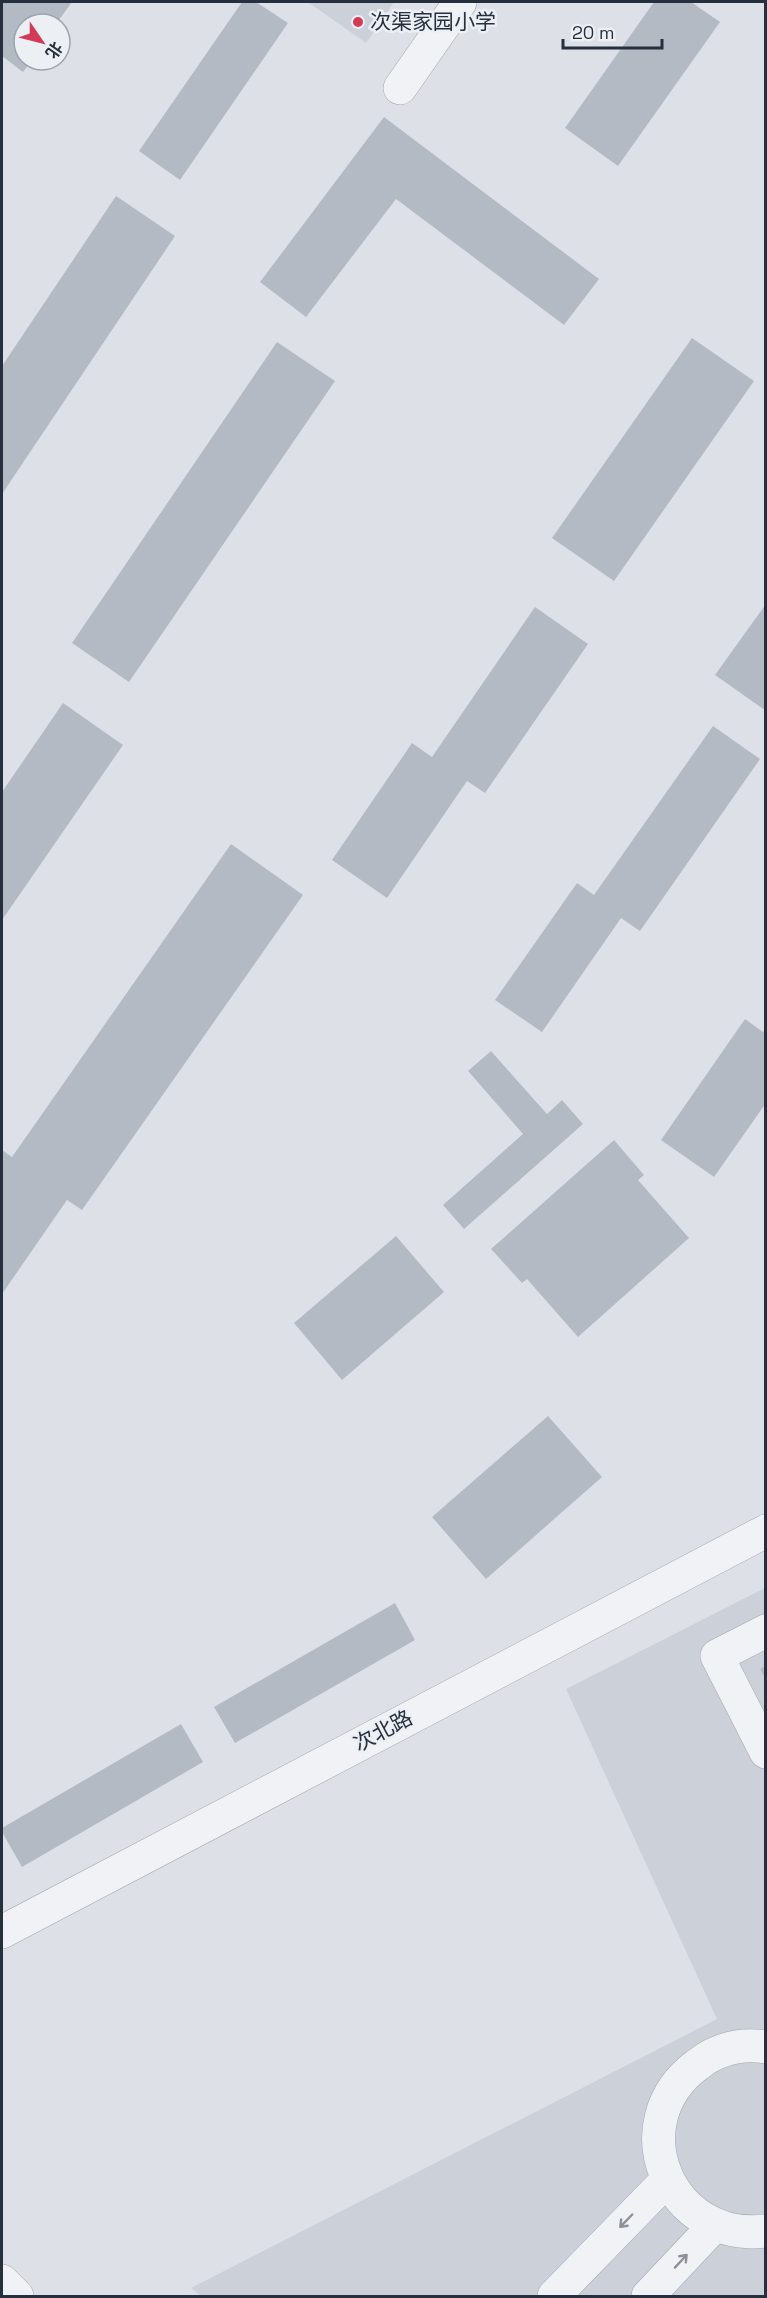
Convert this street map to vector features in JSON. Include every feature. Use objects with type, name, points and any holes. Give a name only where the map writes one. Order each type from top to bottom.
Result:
[{"type":"street","points":[[400,88],[460,2]]},
{"type":"street","name":"次北路","points":[[2,1932],[765,1531]]},
{"type":"street","points":[[765,1631],[717,1656],[765,1752]]},
{"type":"street","points":[[765,2047],[748,2044],[712,2053],[682,2075],[663,2107],[658,2144],[667,2180],[686,2207],[714,2226],[747,2233],[765,2231]]},
{"type":"street","points":[[554,2296],[667,2180]]},
{"type":"street","points":[[648,2296],[714,2226]]},
{"type":"street","points":[[2,2281],[17,2296]]},
{"type":"shaded area","name":"次渠家园小学","points":[[308,2],[394,2],[366,43]]},
{"type":"shaded area","points":[[765,1588],[765,2296],[201,2296],[191,2288],[717,2019],[566,1689]]},
{"type":"building","points":[[2,2],[72,2],[65,12],[12,12],[12,64],[2,56]]},
{"type":"building","points":[[242,2],[256,2],[288,23],[180,180],[139,151]]},
{"type":"building","points":[[654,2],[691,2],[720,22],[618,166],[565,128]]},
{"type":"building","points":[[384,117],[599,279],[564,325],[396,199],[306,317],[260,282]]},
{"type":"building","points":[[116,196],[175,236],[2,494],[2,366]]},
{"type":"building","points":[[692,338],[754,381],[614,581],[552,538]]},
{"type":"building","points":[[277,342],[335,381],[129,682],[72,643]]},
{"type":"building","points":[[766,604],[766,711],[715,675]]},
{"type":"building","points":[[535,607],[588,644],[485,793],[467,781],[387,898],[332,860],[412,743],[432,757]]},
{"type":"building","points":[[63,703],[123,745],[2,920],[2,792]]},
{"type":"building","points":[[713,726],[760,759],[640,931],[621,918],[542,1032],[495,1000],[577,883],[594,895]]},
{"type":"building","points":[[231,844],[303,895],[82,1210],[67,1200],[2,1294],[2,1150],[12,1157]]},
{"type":"building","points":[[745,1019],[763,1032],[766,1027],[766,1103],[714,1177],[661,1140]]},
{"type":"building","points":[[491,1051],[547,1114],[562,1100],[583,1124],[464,1229],[443,1205],[523,1134],[468,1071]]},
{"type":"building","points":[[614,1140],[644,1175],[638,1180],[689,1238],[578,1337],[527,1279],[522,1283],[491,1249]]},
{"type":"building","points":[[396,1236],[444,1292],[342,1380],[294,1323]]},
{"type":"building","points":[[548,1416],[602,1477],[486,1579],[432,1517]]},
{"type":"building","points":[[395,1603],[415,1640],[235,1743],[214,1707]]},
{"type":"building","points":[[766,1666],[766,1680],[760,1669]]},
{"type":"building","points":[[181,1724],[203,1762],[22,1867],[2,1832],[2,1828]]},
{"type":"place","name":"次渠家园小学","points":[[358,22]]}]
